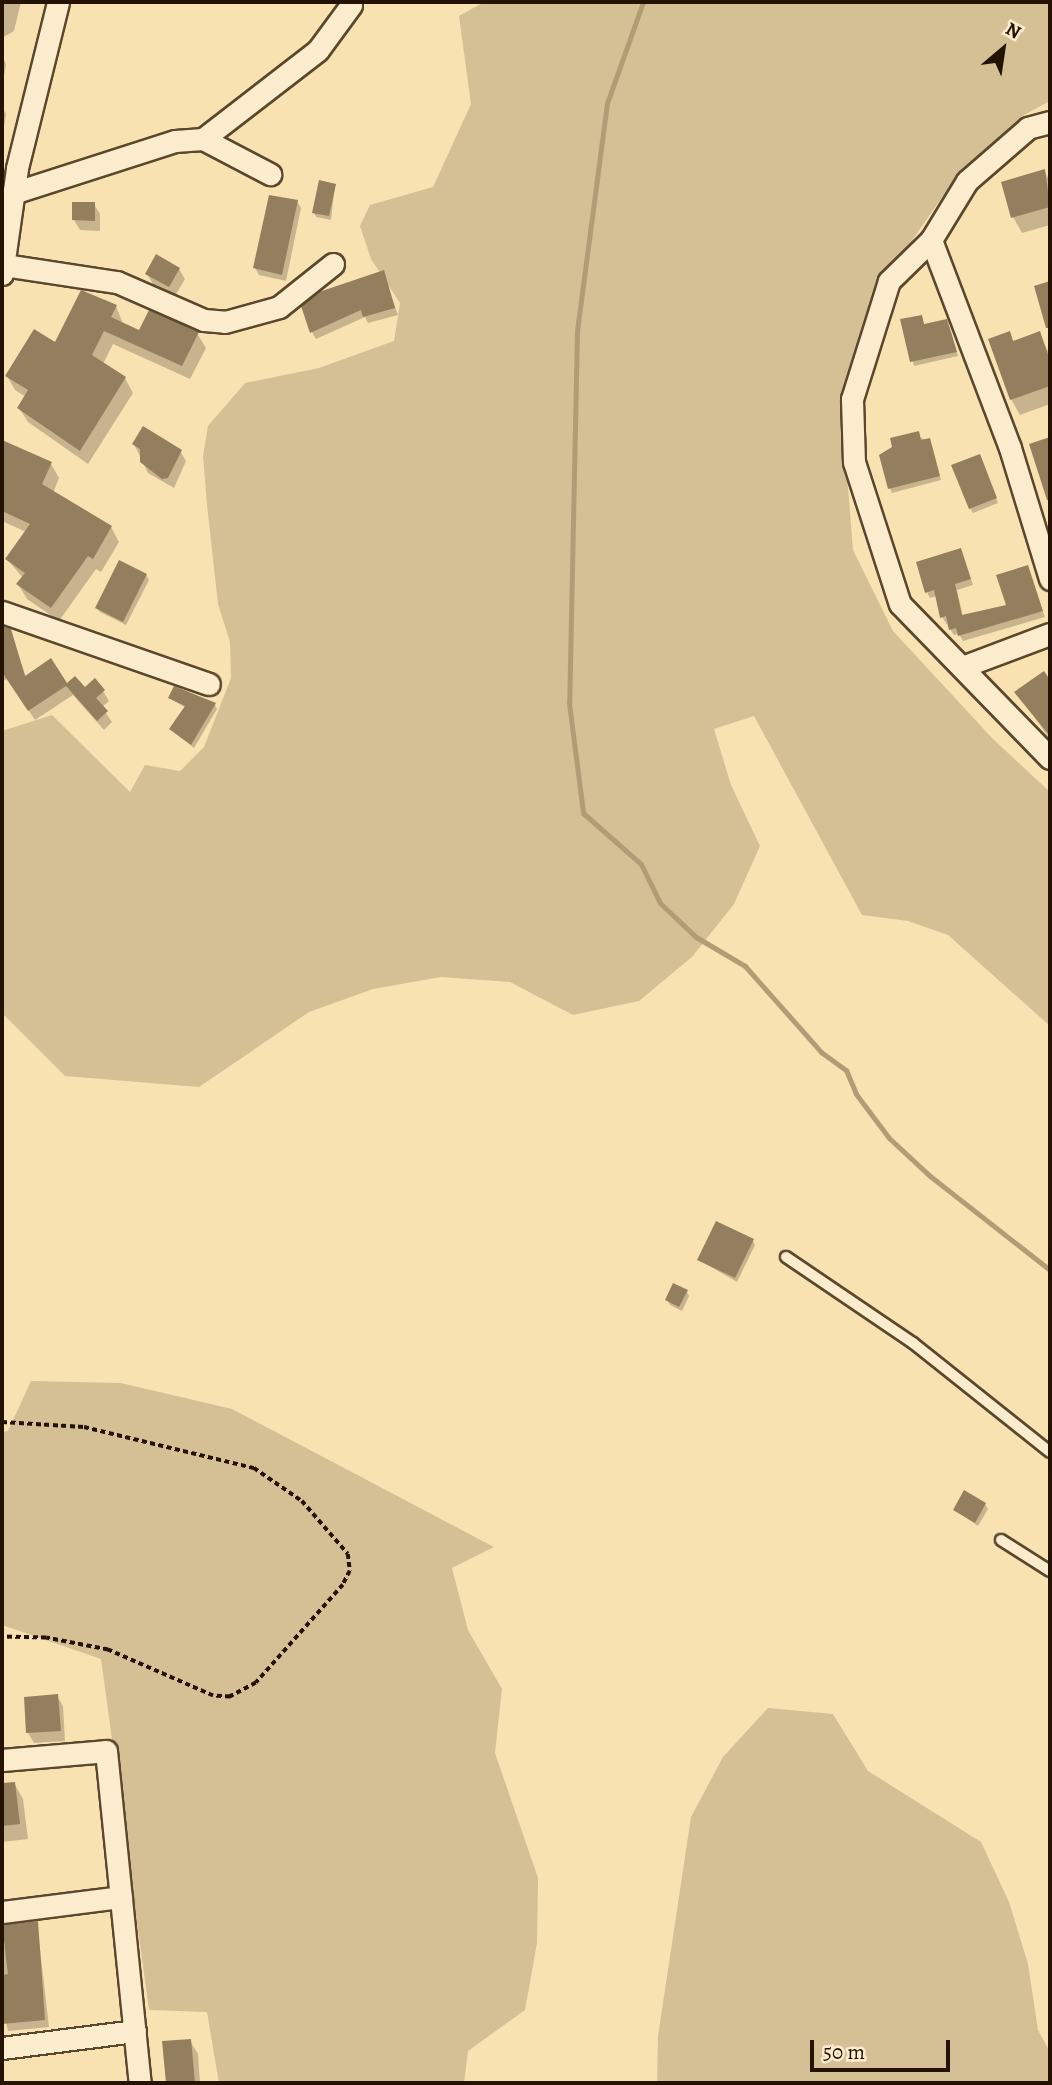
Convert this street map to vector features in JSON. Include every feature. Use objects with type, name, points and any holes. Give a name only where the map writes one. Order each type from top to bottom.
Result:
[{"type":"street","points":[[58,2],[11,155],[13,193],[3,270],[117,282],[204,320],[225,322],[279,307],[333,264]]},
{"type":"street","points":[[203,139],[318,50],[351,5]]},
{"type":"street","points":[[1050,122],[1028,128],[967,181],[931,240],[890,281],[852,399],[854,462],[900,604],[1050,758]]},
{"type":"street","points":[[13,193],[175,141],[203,139],[270,174]]},
{"type":"street","points":[[931,240],[1010,448],[1050,579]]},
{"type":"street","points":[[2,612],[209,684]]},
{"type":"street","points":[[962,667],[1050,634]]},
{"type":"street","points":[[2,1760],[106,1751],[140,2083]]},
{"type":"street","points":[[2,1912],[121,1897]]},
{"type":"street","points":[[2,2048],[135,2031]]},
{"type":"lane","points":[[786,1256],[913,1343],[1050,1452]]},
{"type":"lane","points":[[1001,1540],[1050,1571]]},
{"type":"path","points":[[2,1422],[84,1427],[254,1468],[302,1501],[348,1554],[350,1571],[256,1684],[230,1697],[213,1696],[108,1650],[46,1638],[2,1637]]},
{"type":"shaded area","points":[[484,2],[1050,2],[1050,101],[1024,115],[959,173],[897,262],[845,451],[853,550],[893,631],[993,739],[1050,792],[1050,1026],[948,935],[908,921],[862,915],[754,716],[714,729],[731,785],[760,846],[734,904],[692,957],[639,1001],[573,1015],[510,982],[441,977],[373,989],[309,1012],[199,1087],[65,1076],[2,1013],[2,731],[52,715],[130,792],[145,765],[180,771],[204,747],[231,678],[230,642],[218,604],[207,505],[203,456],[208,426],[245,383],[319,368],[394,341],[400,303],[371,259],[360,226],[370,205],[433,187],[471,104],[459,16]]},
{"type":"shaded area","points":[[31,1381],[121,1383],[232,1409],[494,1547],[452,1568],[468,1630],[502,1689],[495,1753],[538,1878],[537,1943],[525,2010],[468,2051],[464,2083],[219,2083],[207,2012],[149,2010],[101,1659],[2,1625],[2,1432],[8,1431]]},
{"type":"shaded area","points":[[768,1708],[833,1714],[868,1771],[981,1842],[1009,1902],[1028,1964],[1038,2030],[1050,2052],[1050,2083],[657,2083],[658,2036],[691,1817],[723,1757]]},
{"type":"building","points":[[1045,169],[1050,207],[1011,218],[1001,182]]},
{"type":"building","points":[[319,180],[336,184],[329,216],[312,213]]},
{"type":"building","points":[[269,195],[298,200],[282,275],[253,268]]},
{"type":"building","points":[[72,202],[95,202],[95,221],[72,220]]},
{"type":"building","points":[[156,254],[180,268],[169,287],[145,274]]},
{"type":"building","points":[[384,270],[395,308],[363,317],[361,310],[310,333],[301,306],[319,292]]},
{"type":"building","points":[[1050,281],[1050,328],[1046,328],[1034,286]]},
{"type":"building","points":[[81,290],[117,305],[111,317],[139,330],[149,310],[199,332],[182,366],[104,331],[92,355],[126,377],[80,451],[17,408],[28,390],[5,376],[34,329],[55,342]]},
{"type":"building","points":[[922,315],[924,324],[947,319],[957,352],[910,362],[900,319]]},
{"type":"building","points":[[1010,331],[1013,341],[1040,331],[1050,361],[1050,386],[1010,400],[988,339]]},
{"type":"building","points":[[143,426],[182,450],[168,478],[162,479],[140,462],[140,449],[132,444]]},
{"type":"building","points":[[919,431],[921,440],[930,438],[940,476],[888,489],[879,455],[892,447],[890,438]]},
{"type":"building","points":[[1050,437],[1050,500],[1047,500],[1029,444]]},
{"type":"building","points":[[2,440],[52,462],[42,484],[112,526],[93,559],[88,556],[51,608],[16,584],[25,573],[5,559],[30,524],[2,511]]},
{"type":"building","points":[[980,454],[997,498],[969,509],[951,465]]},
{"type":"building","points":[[961,548],[971,579],[955,584],[962,615],[1006,605],[996,575],[1028,565],[1043,611],[958,636],[956,628],[949,630],[946,616],[940,618],[934,590],[925,593],[916,562]]},
{"type":"building","points":[[119,560],[147,574],[123,622],[95,608]]},
{"type":"building","points":[[2,626],[11,629],[25,676],[51,658],[67,683],[75,676],[85,687],[95,678],[105,690],[96,698],[108,711],[97,721],[66,686],[28,711],[2,672]]},
{"type":"building","points":[[1044,671],[1050,680],[1050,736],[1014,692]]},
{"type":"building","points":[[174,686],[216,703],[191,745],[169,729],[185,706],[168,698]]},
{"type":"building","points":[[716,1221],[754,1239],[735,1278],[697,1260]]},
{"type":"building","points":[[673,1283],[688,1290],[679,1307],[665,1300]]},
{"type":"building","points":[[964,1490],[986,1503],[975,1523],[953,1510]]},
{"type":"building","points":[[58,1694],[61,1731],[26,1733],[24,1697]]},
{"type":"building","points":[[15,1782],[20,1824],[2,1826],[2,1783]]},
{"type":"building","points":[[38,1921],[45,2020],[2,2024],[2,1975],[8,1974],[2,1925]]},
{"type":"building","points":[[191,2039],[195,2083],[166,2083],[162,2041]]},
{"type":"waterway","points":[[643,2],[607,103],[577,331],[569,703],[583,813],[641,864],[660,903],[696,937],[745,966],[821,1052],[846,1070],[856,1094],[889,1138],[930,1176],[1050,1270]]}]
